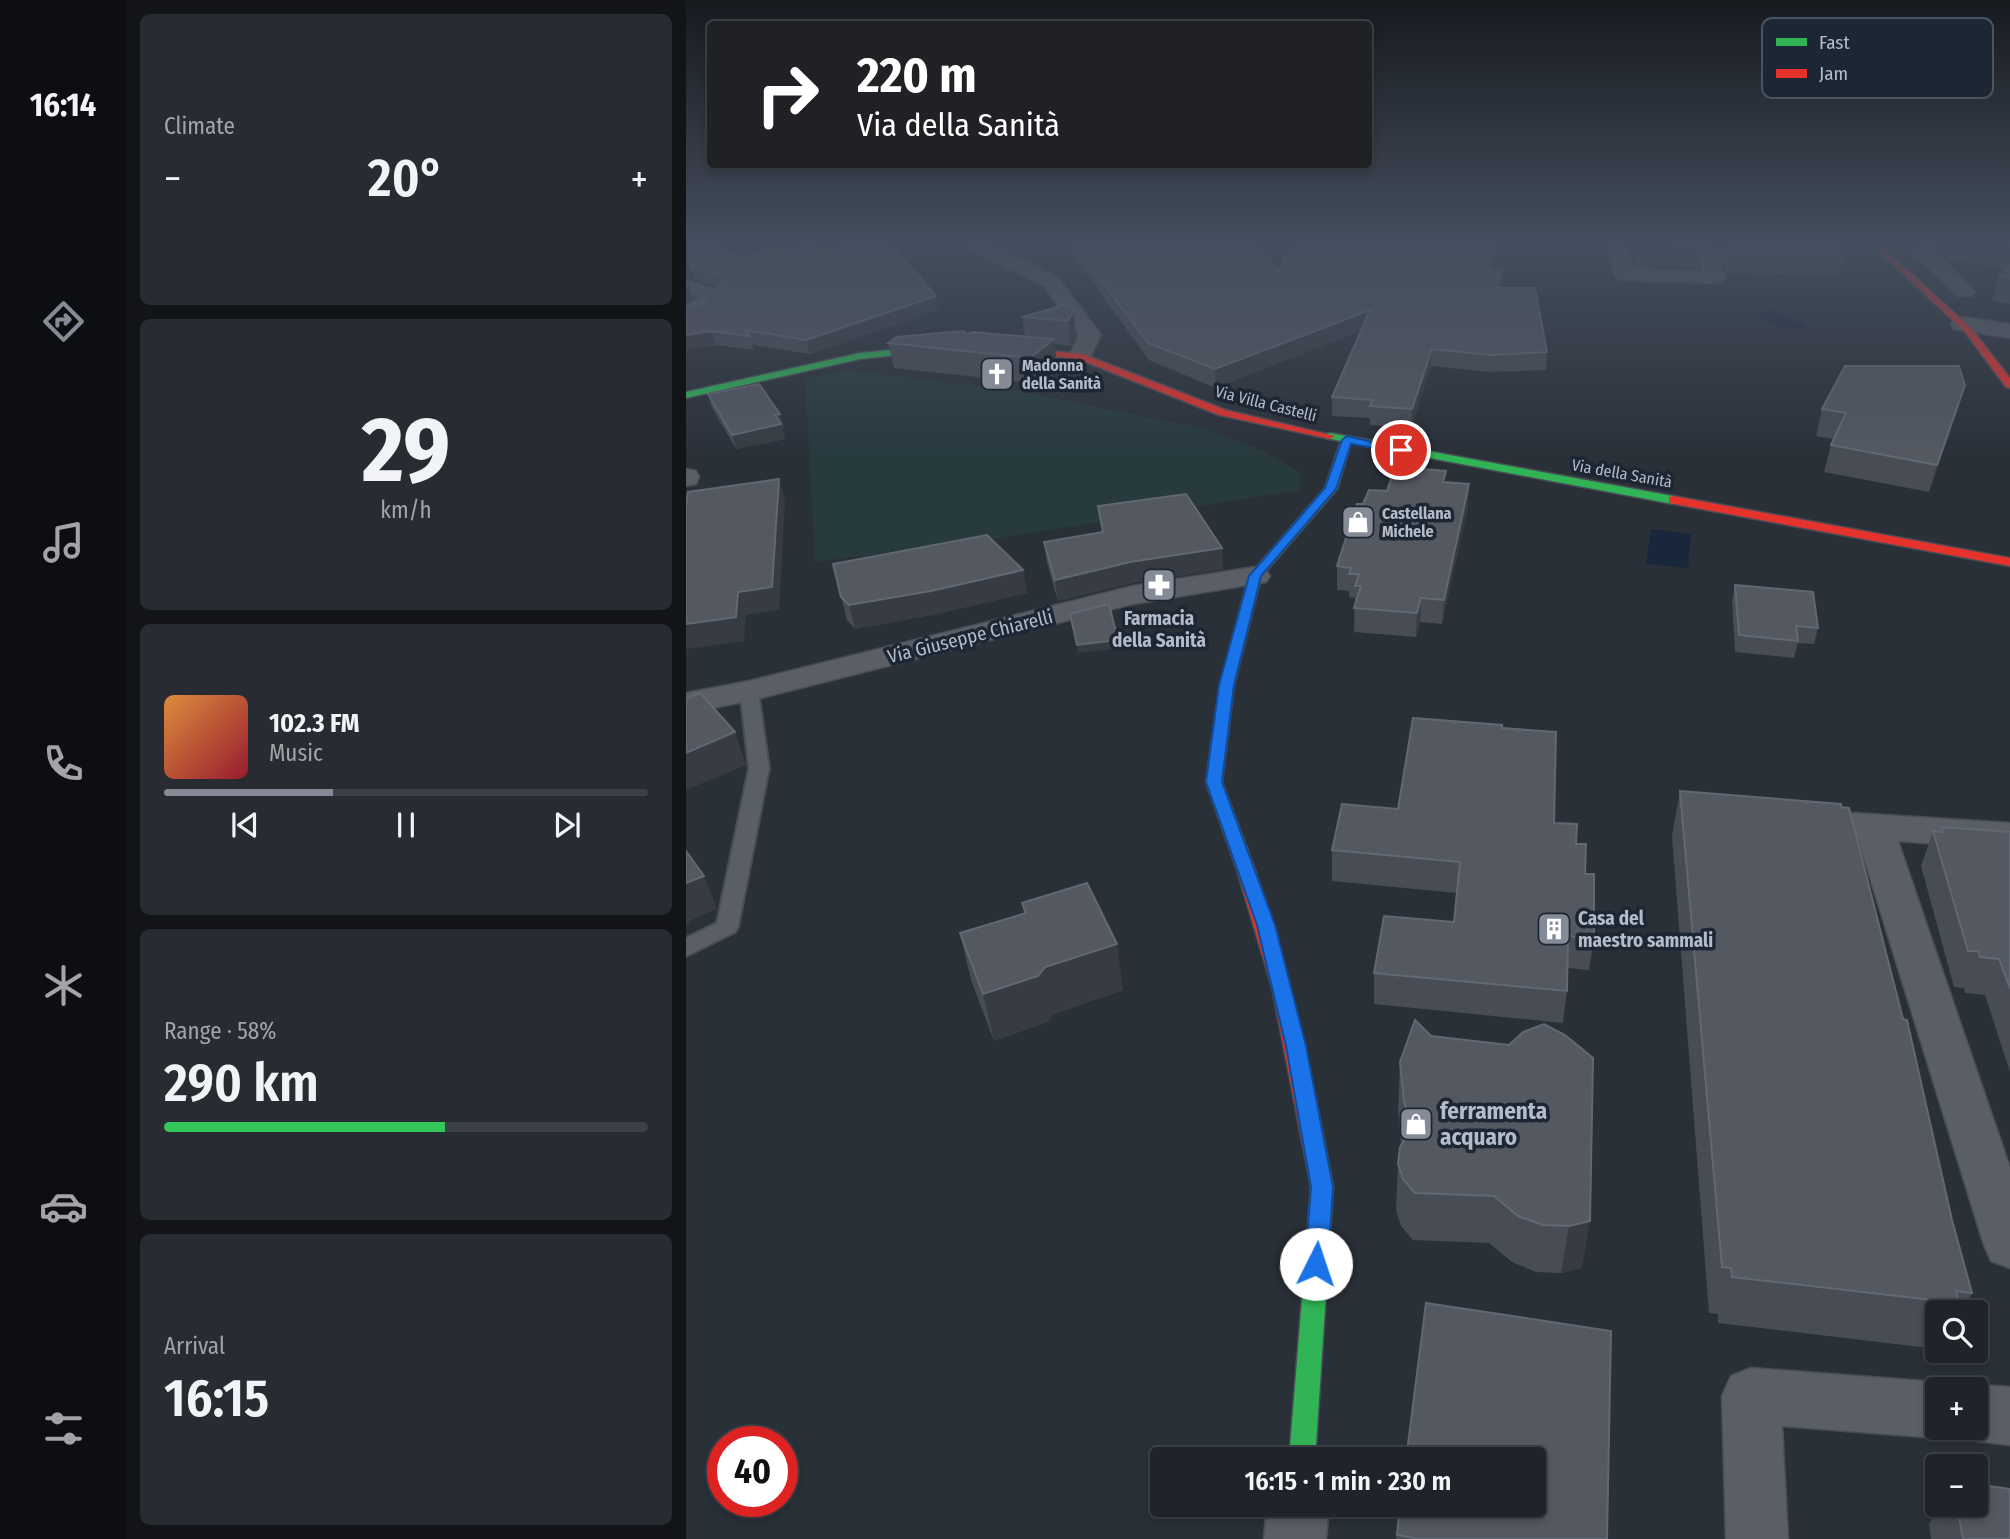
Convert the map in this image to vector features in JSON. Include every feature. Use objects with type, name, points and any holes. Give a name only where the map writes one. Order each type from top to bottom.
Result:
[{"type":"main road","points":[[1951,314],[2001,362],[2010,385]]},
{"type":"main road","points":[[686,394],[860,356],[953,347]]},
{"type":"main road","name":"Via Villa Castelli","points":[[979,347],[1080,356],[1223,413],[1347,440]]},
{"type":"main road","points":[[1303,1447],[1322,1187],[1296,1046],[1266,925],[1214,782],[1227,685],[1255,576],[1331,489],[1347,440]]},
{"type":"main road","name":"Via della Sanità","points":[[1347,440],[2010,562]]},
{"type":"main road","name":"Via della Sanità","points":[[1890,540],[2010,573]]},
{"type":"main road","points":[[1937,549],[1980,551],[2010,545]]},
{"type":"street","points":[[1074,314],[1090,335],[1080,356]]},
{"type":"street","points":[[1962,324],[2010,331]]},
{"type":"street","name":"Via Giuseppe Chiarelli","points":[[686,703],[749,691],[1133,595],[1255,576]]},
{"type":"street","points":[[1820,824],[2010,835]]},
{"type":"street","points":[[1874,827],[2010,1245]]},
{"type":"street","points":[[1757,1539],[1751,1396],[1925,1409]]},
{"type":"street","points":[[1988,1414],[2010,1416]]},
{"type":"street","points":[[1294,1539],[1297,1517]]},
{"type":"lane","points":[[686,948],[727,927],[758,768],[749,691]]},
{"type":"green space","points":[[845,370],[1018,391],[1207,429],[1264,451],[1300,473],[1300,490],[998,538],[815,562],[805,379]]},
{"type":"water","points":[[1779,314],[1803,323],[1805,327],[1786,329],[1756,315]]},
{"type":"water","points":[[1651,529],[1691,534],[1688,568],[1646,564]]},
{"type":"building","points":[[686,314],[883,314],[806,340],[745,330],[749,336],[711,331],[686,335]]},
{"type":"building","points":[[1033,314],[1072,314],[1068,321],[1022,317]]},
{"type":"building","points":[[1126,314],[1360,314],[1215,369],[1148,343]]},
{"type":"building","points":[[1368,314],[1540,314],[1547,352],[1491,355],[1432,349],[1412,409],[1370,406],[1373,400],[1332,397]]},
{"type":"building","points":[[963,331],[967,334],[973,332],[1054,339],[1030,358],[888,343],[897,337]]},
{"type":"building","points":[[1845,366],[1959,366],[1965,385],[1937,465],[1831,445],[1846,413],[1822,409]]},
{"type":"building","points":[[759,384],[780,414],[775,415],[781,424],[732,435],[708,394]]},
{"type":"building","points":[[1395,467],[1446,471],[1443,482],[1469,484],[1444,600],[1421,598],[1417,613],[1354,608],[1361,586],[1355,586],[1359,574],[1349,574],[1351,568],[1337,566],[1357,504],[1363,504],[1369,490],[1387,491]]},
{"type":"building","points":[[779,479],[772,587],[738,592],[736,617],[686,624],[688,492]]},
{"type":"building","points":[[1186,494],[1222,548],[1130,562],[1055,580],[1044,542],[1103,532],[1098,506]]},
{"type":"building","points":[[987,535],[1023,570],[931,591],[849,605],[841,597],[833,564]]},
{"type":"building","points":[[1735,585],[1813,592],[1818,628],[1796,626],[1798,641],[1739,635]]},
{"type":"building","points":[[1109,604],[1118,640],[1077,645],[1070,614]]},
{"type":"building","points":[[700,693],[735,732],[686,753],[686,699]]},
{"type":"building","points":[[1413,718],[1556,732],[1554,823],[1577,824],[1576,844],[1586,844],[1585,874],[1594,874],[1594,939],[1568,936],[1567,991],[1374,973],[1384,916],[1454,922],[1460,862],[1332,850],[1342,804],[1398,809]]},
{"type":"building","points":[[1680,791],[1841,804],[1841,807],[1849,808],[1903,1019],[1907,1020],[1952,1220],[1972,1293],[1956,1291],[1958,1300],[1933,1300],[1732,1277],[1731,1268],[1722,1267]]},
{"type":"building","points":[[1941,827],[2010,832],[2010,989],[1999,959],[1980,957],[1978,951],[1968,951],[1933,831],[1943,832]]},
{"type":"building","points":[[686,851],[704,876],[686,883]]},
{"type":"building","points":[[1087,883],[1117,944],[1045,967],[1038,976],[983,994],[960,933],[1026,913],[1022,903]]},
{"type":"building","points":[[1415,1020],[1431,1036],[1509,1045],[1523,1032],[1544,1024],[1565,1035],[1593,1058],[1590,1221],[1569,1226],[1543,1225],[1518,1216],[1494,1196],[1415,1193],[1403,1179],[1398,1164],[1400,1147],[1412,1126],[1404,1102],[1400,1062]]},
{"type":"building","points":[[1426,1303],[1611,1331],[1607,1539],[1420,1539],[1397,1535],[1399,1517],[1546,1517],[1546,1447],[1408,1447]]},
{"type":"building","points":[[1988,1486],[2010,1489],[2010,1539],[1963,1539],[1959,1517],[1988,1517]]},
{"type":"traffic: fast","points":[[686,395],[860,356],[942,348]]},
{"type":"traffic: fast","points":[[1330,436],[1673,500]]},
{"type":"traffic: fast","points":[[1246,870],[1214,782],[1227,685],[1255,576],[1331,489],[1347,440]]},
{"type":"traffic: fast","points":[[1303,1447],[1322,1187]]},
{"type":"traffic: jam","points":[[1951,314],[1968,330],[2010,385]]},
{"type":"traffic: jam","points":[[1002,349],[1080,356],[1223,413],[1330,436]]},
{"type":"traffic: jam","points":[[1673,500],[2010,562]]},
{"type":"traffic: jam","points":[[1246,870],[1281,987],[1322,1187]]},
{"type":"place","name":"Madonna della Sanità","points":[[997,374]]},
{"type":"place","name":"Castellana Michele","points":[[1358,522]]},
{"type":"place","name":"Farmacia della Sanità","points":[[1159,585]]},
{"type":"place","name":"Casa del maestro sammali","points":[[1554,929]]},
{"type":"place","name":"ferramenta acquaro","points":[[1416,1124]]},
{"type":"route","points":[[1316,1264],[1322,1187],[1296,1046],[1266,925],[1214,782],[1227,685],[1255,576],[1331,489],[1347,440],[1401,450]]}]
